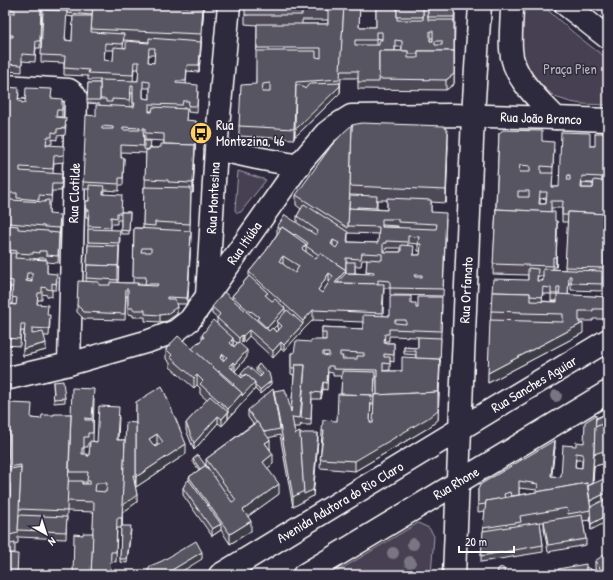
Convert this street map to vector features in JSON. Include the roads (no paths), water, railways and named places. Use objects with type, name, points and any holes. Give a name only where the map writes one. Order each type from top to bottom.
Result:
[{"type":"main road","name":"Rua Montesina","points":[[207,296],[216,149],[229,5]]},
{"type":"main road","name":"Rua Orfanato","points":[[454,575],[473,116],[480,5]]},
{"type":"main road","points":[[566,5],[608,38]]},
{"type":"main road","points":[[512,8],[511,50],[514,64],[521,80],[556,118]]},
{"type":"main road","name":"Rua Clotilde","points":[[5,86],[68,90],[75,94],[76,98],[69,364]]},
{"type":"main road","name":"Rua Itiúba","points":[[5,379],[69,364],[149,341],[176,331],[190,320],[299,166],[326,133],[351,116],[473,116]]},
{"type":"main road","name":"Rua João Branco","points":[[473,116],[608,120]]},
{"type":"main road","points":[[216,149],[299,166]]},
{"type":"main road","name":"Rua Sanches Aguiar","points":[[460,429],[608,340]]},
{"type":"main road","name":"Rua Rhone","points":[[304,575],[608,392]]},
{"type":"main road","name":"Avenida Adutora do Rio Claro","points":[[220,575],[460,429]]},
{"type":"main road","points":[[450,575],[455,552]]},
{"type":"place","name":"Rua Montezina, 46","points":[[201,133]]},
{"type":"park label","name":"Praça Pien","points":[[570,69]]}]
